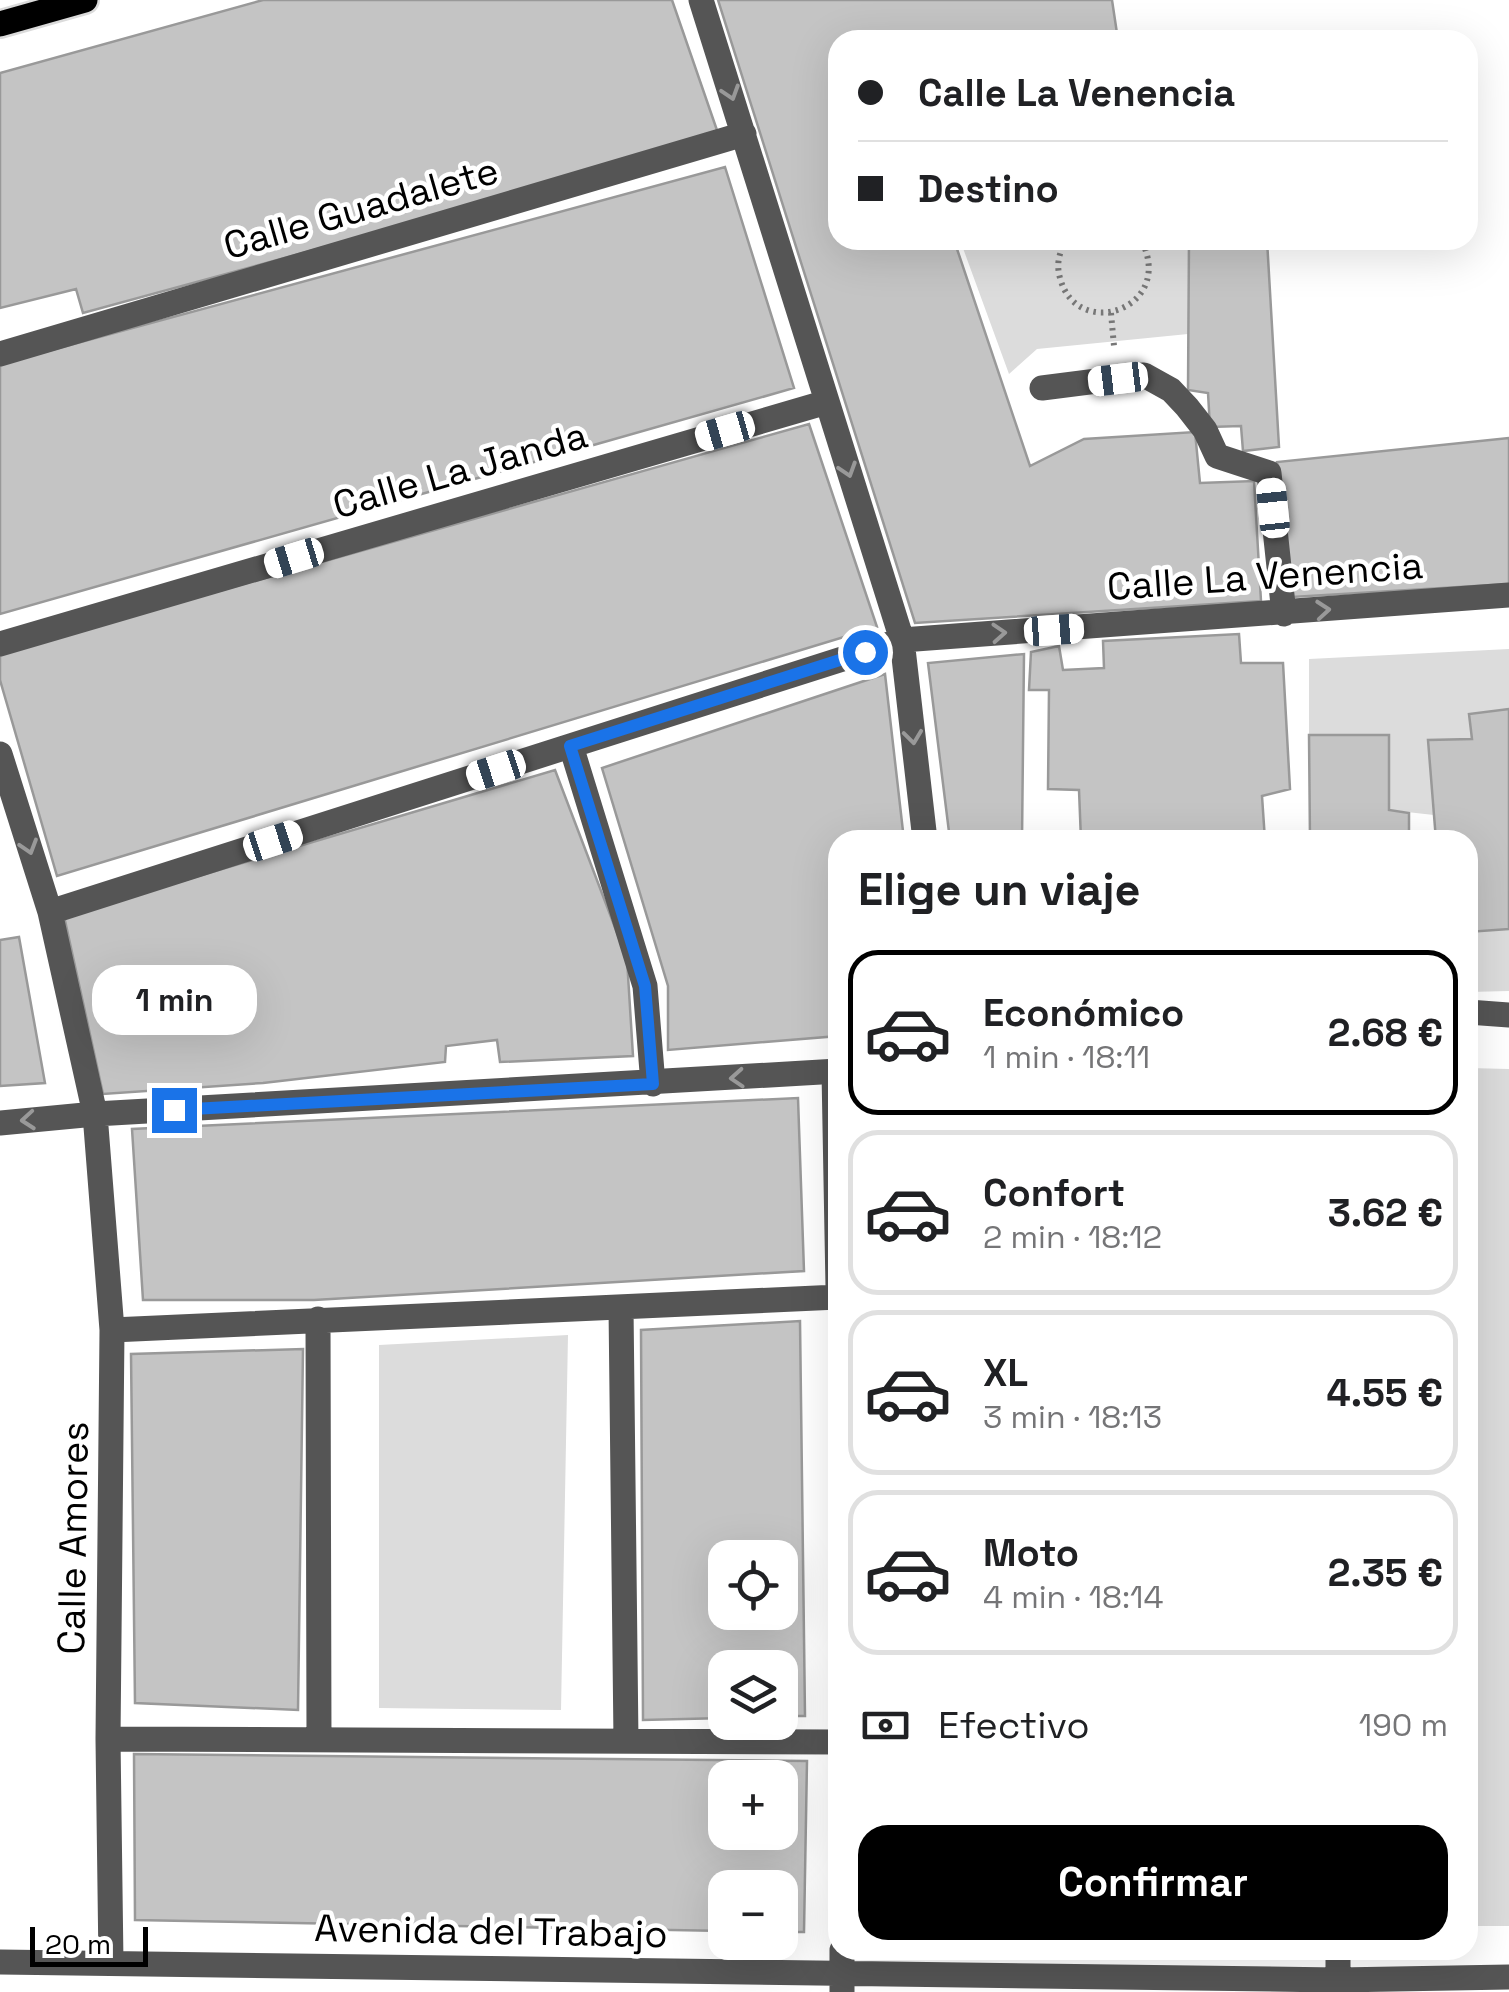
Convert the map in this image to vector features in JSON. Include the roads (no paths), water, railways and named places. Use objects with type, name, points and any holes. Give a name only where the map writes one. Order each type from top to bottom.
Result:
[{"type":"main road","points":[[0,24],[85,0]]},
{"type":"street","points":[[701,0],[902,640],[925,830]]},
{"type":"street","name":"Calle Guadalete","points":[[0,354],[744,134]]},
{"type":"street","points":[[1042,388],[1144,374],[1170,390],[1187,408],[1217,456],[1269,474],[1284,614]]},
{"type":"street","name":"Calle La Janda","points":[[0,644],[826,402]]},
{"type":"street","name":"Calle La Venencia","points":[[50,912],[902,640],[1509,595]]},
{"type":"street","points":[[570,746],[645,986],[653,1084]]},
{"type":"street","name":"Calle Amores","points":[[0,754],[50,912],[95,1114],[112,1330],[110,1962]]},
{"type":"street","points":[[1478,1013],[1509,1015]]},
{"type":"street","points":[[0,1123],[95,1114],[828,1073]]},
{"type":"street","points":[[112,1330],[828,1297]]},
{"type":"street","points":[[620,1307],[626,1741]]},
{"type":"street","points":[[318,1319],[319,1740]]},
{"type":"street","points":[[108,1739],[828,1742]]},
{"type":"street","points":[[1338,1960],[1338,1986]]},
{"type":"street","name":"Avenida del Trabajo","points":[[0,1962],[110,1962],[345,1979],[842,1972],[1162,1985],[1338,1986],[1509,1977]]}]
